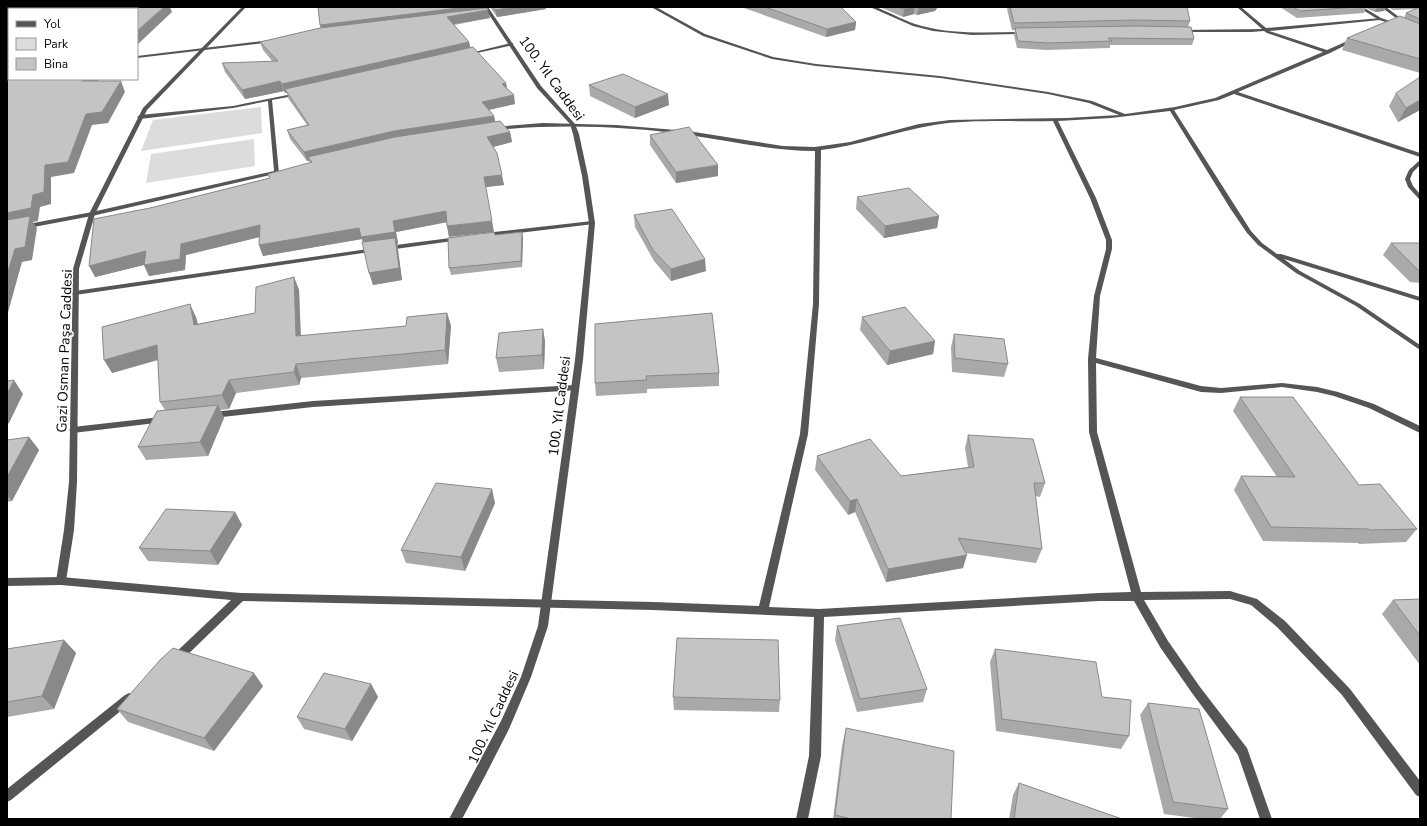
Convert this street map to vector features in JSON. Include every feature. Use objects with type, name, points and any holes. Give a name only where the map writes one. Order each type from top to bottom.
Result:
[{"type":"street","name":"Gazi Osman Paşa Caddesi","points":[[62,581],[72,496],[76,269],[92,214],[140,117],[159,94],[244,7]]},
{"type":"street","points":[[653,7],[704,35],[772,58],[793,62],[940,77],[1048,93],[1090,102],[1124,115]]},
{"type":"street","points":[[872,7],[919,27],[963,32],[1027,34]]},
{"type":"street","points":[[1239,7],[1264,30],[1285,39],[1328,52]]},
{"type":"street","points":[[1360,7],[1380,19],[1400,26]]},
{"type":"street","points":[[1383,7],[1398,18],[1394,23],[1387,26]]},
{"type":"street","name":"100. Yıl Caddesi","points":[[455,819],[490,758],[515,705],[533,662],[543,626],[575,388],[588,275],[592,222],[586,176],[576,134],[572,124],[539,86],[511,44],[486,12]]},
{"type":"street","points":[[1178,30],[1240,32],[1380,19]]},
{"type":"street","points":[[490,129],[572,124],[637,128],[795,149],[818,150],[854,143],[906,128],[939,123],[1055,120],[1124,115],[1171,109],[1217,99],[1359,38]]},
{"type":"street","points":[[138,57],[273,41]]},
{"type":"street","points":[[458,56],[511,44]]},
{"type":"street","points":[[1234,92],[1420,155]]},
{"type":"street","points":[[140,117],[233,107],[300,93]]},
{"type":"street","points":[[270,100],[277,172]]},
{"type":"street","points":[[1171,109],[1249,232],[1260,244],[1298,272],[1358,305],[1420,348]]},
{"type":"street","points":[[1055,120],[1093,198],[1109,240],[1097,296],[1092,360],[1093,432],[1136,596],[1164,644],[1196,690],[1243,752],[1266,819]]},
{"type":"street","points":[[763,611],[804,434],[816,304],[818,150]]},
{"type":"street","points":[[1420,162],[1410,170],[1406,177],[1408,184],[1420,197]]},
{"type":"street","points":[[7,230],[92,214],[284,170]]},
{"type":"street","points":[[480,236],[592,222]]},
{"type":"street","points":[[75,293],[234,269],[465,238]]},
{"type":"street","points":[[1272,253],[1420,299]]},
{"type":"street","points":[[1092,360],[1200,389],[1220,391],[1247,387],[1282,385],[1324,392],[1369,406],[1400,419],[1420,430]]},
{"type":"street","points":[[201,416],[313,404],[575,388]]},
{"type":"street","points":[[73,430],[169,419]]},
{"type":"street","points":[[7,582],[62,581],[241,597],[546,604],[819,613],[1099,597],[1230,595],[1254,602],[1281,624],[1346,692],[1420,791]]},
{"type":"street","points":[[168,665],[241,597]]},
{"type":"street","points":[[802,819],[815,756],[819,613]]},
{"type":"street","points":[[7,796],[138,690]]},
{"type":"green space","points":[[261,107],[262,133],[141,151],[153,120]]},
{"type":"green space","points":[[254,139],[255,166],[146,183],[151,154]]},
{"type":"building","points":[[164,7],[138,30],[138,8],[124,8]]},
{"type":"building","points":[[318,7],[467,7],[320,25]]},
{"type":"building","points":[[493,7],[513,7],[495,10]]},
{"type":"building","points":[[765,7],[841,7],[856,22],[827,29]]},
{"type":"building","points":[[898,7],[911,7],[904,9]]},
{"type":"building","points":[[1010,7],[1187,7],[1190,21],[1134,20],[1014,23]]},
{"type":"building","points":[[1293,7],[1358,7],[1300,11]]},
{"type":"building","points":[[1420,7],[1420,19],[1406,13]]},
{"type":"building","points":[[487,8],[488,10],[447,17],[469,42],[282,84],[280,81],[242,90],[222,63],[278,61],[260,42],[320,28]]},
{"type":"building","points":[[1400,16],[1420,24],[1420,59],[1347,38]]},
{"type":"building","points":[[1134,26],[1191,27],[1194,39],[1108,38],[1112,41],[1048,43],[1018,41],[1015,28]]},
{"type":"building","points":[[473,47],[506,83],[502,84],[514,95],[482,102],[494,116],[394,131],[304,152],[287,130],[309,125],[285,89]]},
{"type":"building","points":[[623,74],[668,94],[635,107],[589,85]]},
{"type":"building","points":[[7,75],[8,80],[121,81],[102,112],[86,114],[68,162],[45,165],[44,192],[33,195],[31,208],[7,213]]},
{"type":"building","points":[[1420,77],[1420,100],[1406,108],[1396,93]]},
{"type":"building","points":[[500,121],[510,132],[487,137],[497,153],[502,175],[484,177],[492,221],[447,226],[446,211],[393,221],[395,232],[361,237],[359,228],[259,245],[260,225],[181,244],[180,259],[144,265],[146,251],[89,266],[94,219],[150,208],[270,178],[268,174],[312,162],[308,157],[395,137]]},
{"type":"building","points":[[689,127],[718,165],[676,172],[650,135]]},
{"type":"building","points":[[909,188],[939,216],[885,226],[857,197]]},
{"type":"building","points":[[672,209],[705,259],[671,269],[653,250],[634,215]]},
{"type":"building","points":[[30,216],[25,247],[15,249],[7,275],[7,220]]},
{"type":"building","points":[[494,232],[495,235],[522,232],[521,261],[449,268],[448,238]]},
{"type":"building","points":[[395,238],[399,268],[369,273],[362,242]]},
{"type":"building","points":[[1391,243],[1420,243],[1420,270],[1418,270]]},
{"type":"building","points":[[294,277],[296,336],[406,326],[407,317],[447,313],[445,350],[296,364],[294,372],[229,380],[222,395],[160,402],[157,345],[104,360],[102,327],[190,304],[194,325],[255,313],[256,287]]},
{"type":"building","points":[[905,307],[935,341],[890,351],[862,317]]},
{"type":"building","points":[[712,313],[719,373],[646,376],[647,380],[595,383],[595,324]]},
{"type":"building","points":[[543,329],[542,355],[496,358],[499,333]]},
{"type":"building","points":[[954,334],[1004,339],[1008,364],[955,358]]},
{"type":"building","points":[[14,380],[7,394],[7,381]]},
{"type":"building","points":[[1240,397],[1293,397],[1359,485],[1380,484],[1417,529],[1370,530],[1271,527],[1241,476],[1295,477]]},
{"type":"building","points":[[218,405],[200,442],[138,447],[157,411]]},
{"type":"building","points":[[968,435],[1033,439],[1045,483],[1034,483],[1042,549],[958,538],[967,555],[888,569],[857,499],[850,501],[817,456],[870,439],[901,476],[974,467]]},
{"type":"building","points":[[29,437],[7,477],[7,440]]},
{"type":"building","points":[[436,483],[492,489],[461,557],[401,550]]},
{"type":"building","points":[[166,509],[235,512],[210,551],[139,548]]},
{"type":"building","points":[[1420,599],[1420,636],[1393,600]]},
{"type":"building","points":[[900,618],[927,689],[860,699],[837,626]]},
{"type":"building","points":[[677,638],[778,640],[780,700],[673,697]]},
{"type":"building","points":[[64,640],[42,696],[7,702],[7,649]]},
{"type":"building","points":[[173,648],[254,673],[204,738],[117,709],[160,660]]},
{"type":"building","points":[[995,649],[1096,662],[1102,697],[1131,700],[1129,736],[1002,719]]},
{"type":"building","points":[[324,673],[371,684],[345,729],[297,717]]},
{"type":"building","points":[[1148,703],[1199,709],[1228,809],[1173,802]]},
{"type":"building","points":[[846,728],[954,751],[951,819],[852,819],[835,815]]},
{"type":"building","points":[[1019,783],[1122,819],[1014,819]]}]
